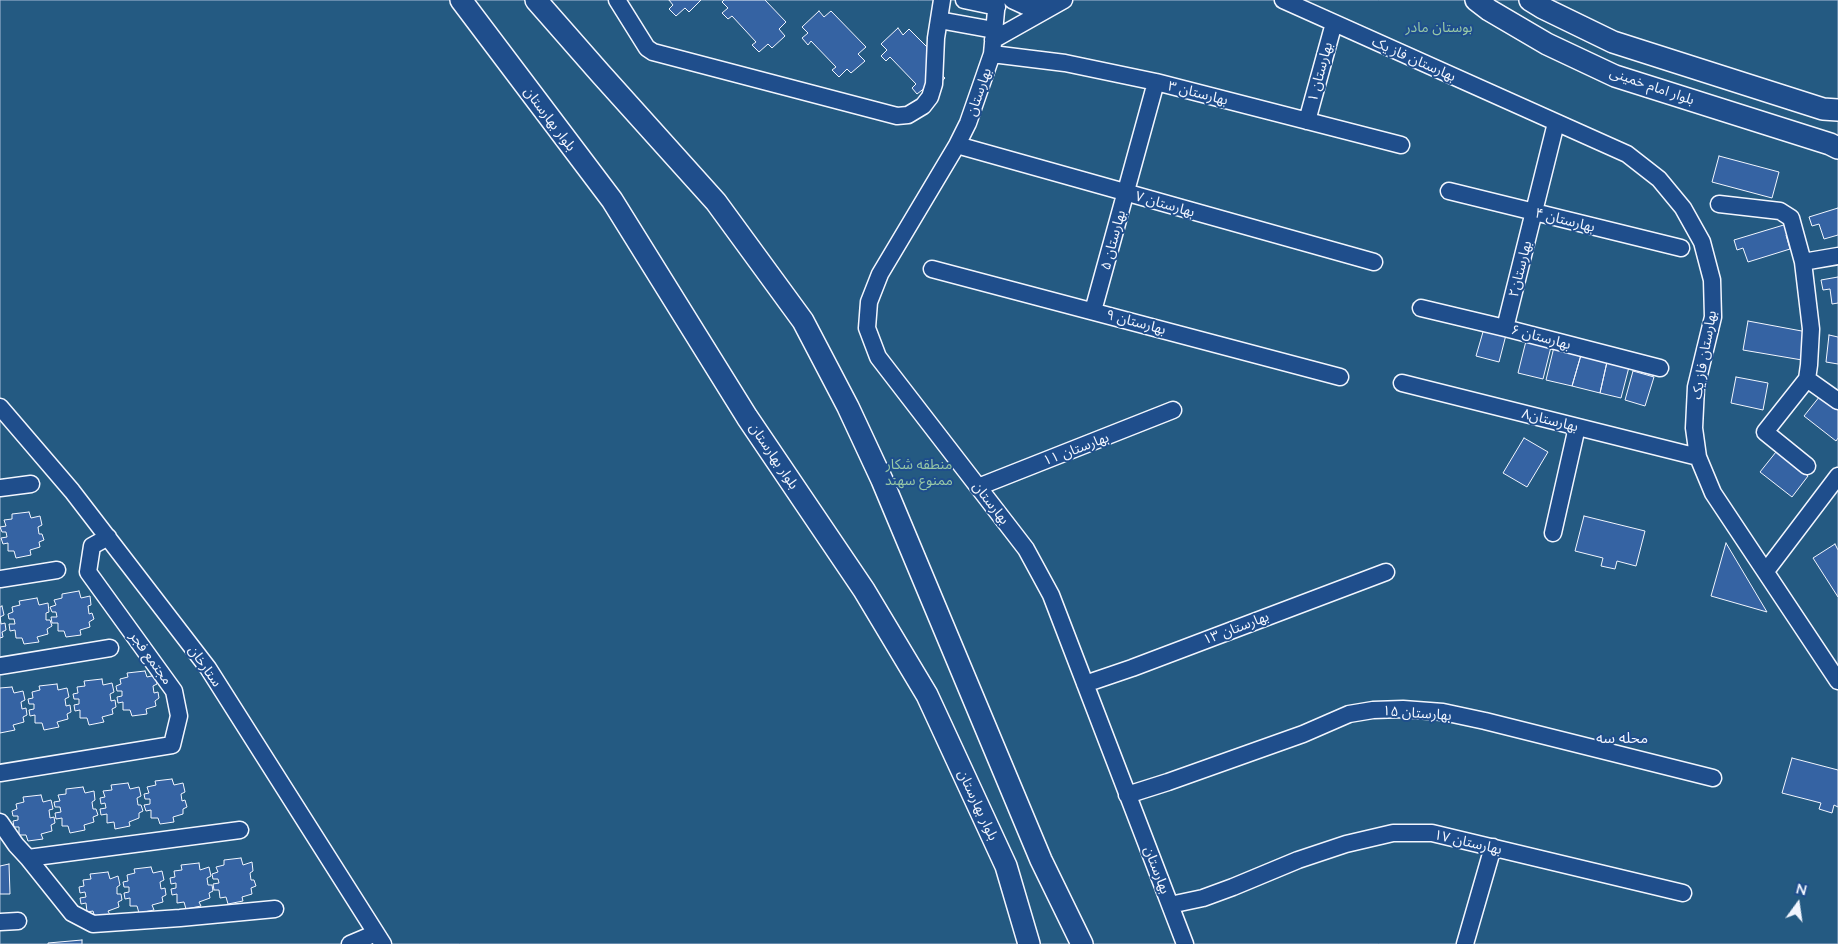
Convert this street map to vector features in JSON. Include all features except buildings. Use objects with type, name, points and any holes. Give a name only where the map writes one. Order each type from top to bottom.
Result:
[{"type":"main road","name":"بلوار بهارستان","points":[[461,0],[612,200],[747,417],[864,590],[927,695],[1006,866],[1029,944]]},
{"type":"main road","points":[[536,0],[716,202],[803,321],[848,407],[882,480],[1041,860],[1082,944]]},
{"type":"main road","name":"بلوار امام خمینی","points":[[1476,0],[1489,10],[1547,44],[1615,76],[1838,148]]},
{"type":"main road","name":"بلوار امام خمینی","points":[[1530,0],[1613,42],[1823,109],[1838,110]]},
{"type":"street","points":[[617,0],[647,48],[654,52],[897,116],[908,115],[930,98],[934,84],[942,0]]},
{"type":"street","points":[[964,0],[997,4]]},
{"type":"street","points":[[1012,0],[1025,6],[1063,1]]},
{"type":"street","name":"بهارستان فاز یک","points":[[1284,0],[1627,154],[1659,179],[1683,208],[1702,242],[1712,280],[1713,318],[1696,387],[1694,428],[1698,457],[1713,493],[1838,681]]},
{"type":"street","points":[[993,41],[1063,1]]},
{"type":"street","name":"بهارستان","points":[[997,4],[993,41],[975,106],[957,145],[880,274],[869,302],[868,328],[878,357],[1026,549],[1051,595],[1185,944]]},
{"type":"street","name":"بهارستان ۳","points":[[939,20],[993,41],[1066,63],[1156,82],[1401,145]]},
{"type":"street","name":"بهارستان ۱","points":[[1307,121],[1334,22]]},
{"type":"street","name":"بهارستان ۵","points":[[1093,311],[1156,82]]},
{"type":"street","name":"بهارستان۲","points":[[1505,328],[1556,123]]},
{"type":"street","name":"بهارستان ۷","points":[[957,145],[1374,262]]},
{"type":"street","name":"بهارستان ۴","points":[[1449,191],[1682,248]]},
{"type":"street","points":[[1719,204],[1780,211],[1792,218],[1803,262],[1811,329],[1807,379],[1765,432],[1807,466]]},
{"type":"street","points":[[1803,262],[1838,256]]},
{"type":"street","name":"بهارستان ۹","points":[[932,268],[1340,378]]},
{"type":"street","name":"بهارستان ۶","points":[[1421,308],[1660,368]]},
{"type":"street","points":[[1807,379],[1838,401]]},
{"type":"street","name":"بهارستان۸","points":[[1402,383],[1698,457]]},
{"type":"street","name":"ستارخان","points":[[0,407],[72,491],[208,668],[379,938]]},
{"type":"street","name":"بهارستان ۱۱","points":[[978,487],[1173,410]]},
{"type":"street","points":[[1553,533],[1577,427]]},
{"type":"street","points":[[1766,571],[1838,476]]},
{"type":"street","points":[[0,488],[31,484]]},
{"type":"street","name":"مجتمع فجر","points":[[0,774],[172,745],[179,716],[174,691],[88,572],[92,546],[108,537]]},
{"type":"street","points":[[0,578],[56,570]]},
{"type":"street","name":"بهارستان ۱۳","points":[[1085,684],[1386,572]]},
{"type":"street","points":[[0,666],[110,648]]},
{"type":"street","name":"بهارستان ۱۵","points":[[1127,795],[1304,734],[1349,714],[1374,710],[1403,709],[1443,712],[1485,721],[1714,778]]},
{"type":"street","points":[[0,822],[16,846],[28,858],[72,913],[93,924],[275,909]]},
{"type":"street","points":[[28,858],[240,830]]},
{"type":"street","name":"بهارستان ۱۷","points":[[1170,905],[1203,898],[1298,860],[1346,844],[1393,833],[1432,833],[1684,893]]},
{"type":"street","points":[[1464,944],[1493,847]]},
{"type":"street","points":[[0,922],[18,921]]},
{"type":"street","points":[[350,944],[379,938]]},
{"type":"green space","name":"منطقه شکار ممنوع سهند","points":[[0,0],[1838,0],[1838,944],[0,944]]},
{"type":"district","name":"محله سه","points":[[1622,738]]},
{"type":"park label","name":"بوستان مادر","points":[[1439,27]]}]
